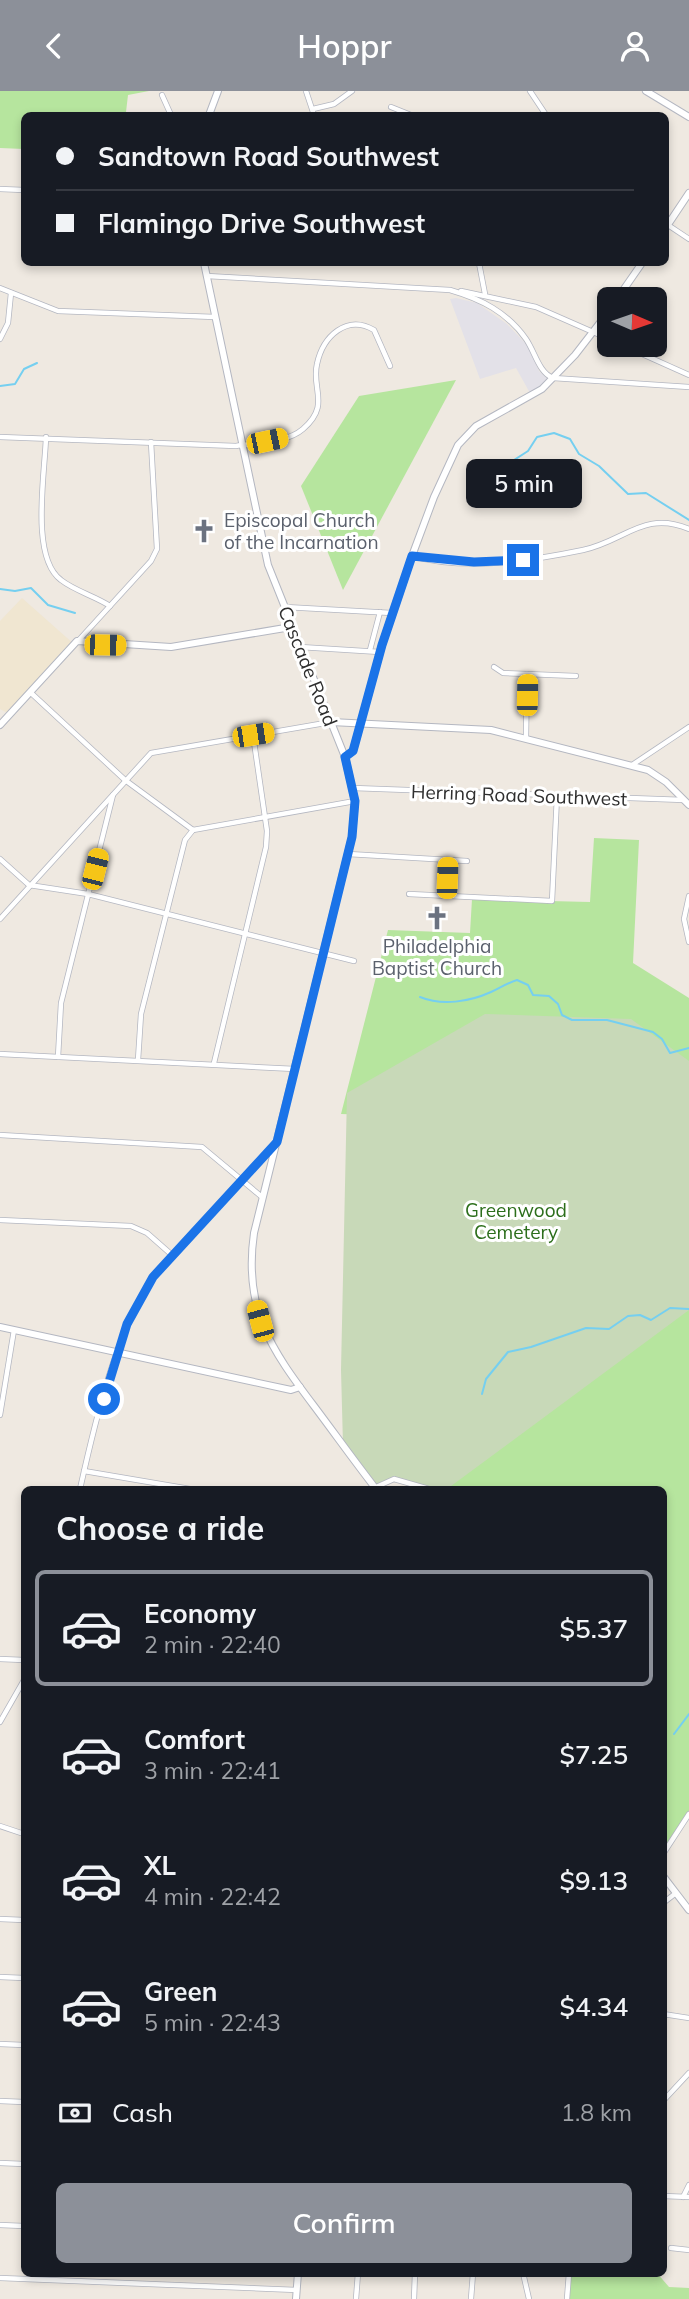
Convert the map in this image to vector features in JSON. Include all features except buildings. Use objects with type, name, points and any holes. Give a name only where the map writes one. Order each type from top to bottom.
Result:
[{"type":"street","points":[[210,112],[218,91]]},
{"type":"street","points":[[306,91],[314,112],[334,104],[352,91]]},
{"type":"street","points":[[530,91],[543,112]]},
{"type":"street","points":[[646,91],[689,117]]},
{"type":"street","points":[[162,95],[170,112]]},
{"type":"street","points":[[391,107],[404,112]]},
{"type":"street","points":[[0,189],[21,190]]},
{"type":"street","points":[[669,222],[689,193]]},
{"type":"street","points":[[669,228],[689,239]]},
{"type":"street","name":"Cascade Road","points":[[205,266],[268,565],[345,757],[355,801],[354,826],[348,854],[251,1252],[254,1299],[269,1342],[372,1486]]},
{"type":"street","points":[[480,266],[485,294]]},
{"type":"street","points":[[625,287],[640,266]]},
{"type":"street","points":[[207,276],[485,294],[536,307],[597,334]]},
{"type":"street","points":[[0,288],[58,311],[215,317]]},
{"type":"street","points":[[450,290],[482,301],[508,319],[526,339],[546,375],[553,379],[689,387]]},
{"type":"street","points":[[0,339],[8,323],[11,293]]},
{"type":"street","points":[[0,437],[242,445],[295,435],[312,419],[319,398],[316,370],[318,358],[340,327],[361,324],[374,330],[390,366]]},
{"type":"street","points":[[345,757],[353,751],[380,652],[412,556],[434,497],[463,437],[476,426],[532,397],[553,379],[597,329]]},
{"type":"street","points":[[649,357],[689,375]]},
{"type":"street","points":[[46,437],[43,528],[46,561],[62,581],[110,606]]},
{"type":"street","points":[[0,725],[151,561],[157,549],[151,442]]},
{"type":"street","points":[[412,556],[453,561],[505,562],[593,547],[652,522],[667,522],[689,529]]},
{"type":"street","points":[[283,607],[393,613]]},
{"type":"street","points":[[370,650],[380,613]]},
{"type":"street","points":[[77,641],[171,647],[291,627]]},
{"type":"street","points":[[299,647],[380,652]]},
{"type":"street","points":[[494,667],[503,673],[576,675]]},
{"type":"street","points":[[526,737],[527,674]]},
{"type":"street","points":[[30,692],[125,780],[193,830]]},
{"type":"street","points":[[0,919],[125,780],[155,751],[331,722],[464,727],[526,737],[632,765],[657,775],[687,802]]},
{"type":"street","points":[[632,765],[689,727]]},
{"type":"street","points":[[214,1063],[266,847],[265,816],[253,735]]},
{"type":"street","name":"Herring Road Southwest","points":[[353,788],[687,802]]},
{"type":"street","points":[[58,1056],[61,1003],[114,793]]},
{"type":"street","points":[[409,894],[552,901],[557,796]]},
{"type":"street","points":[[138,1060],[141,1014],[185,840],[193,830],[355,801]]},
{"type":"street","points":[[348,854],[467,861]]},
{"type":"street","points":[[0,859],[29,885],[88,894],[354,961]]},
{"type":"street","points":[[447,896],[448,860]]},
{"type":"street","points":[[689,896],[684,919],[689,942]]},
{"type":"street","points":[[0,1054],[295,1069]]},
{"type":"street","points":[[0,1135],[191,1144],[211,1151],[264,1195]]},
{"type":"street","points":[[81,1486],[118,1351],[138,1299],[173,1255],[277,1142]]},
{"type":"street","points":[[0,1220],[131,1226],[148,1233],[173,1255]]},
{"type":"street","points":[[0,1327],[291,1390],[300,1387]]},
{"type":"street","points":[[0,1415],[14,1329]]},
{"type":"street","points":[[84,1471],[172,1486]]},
{"type":"street","points":[[380,1486],[394,1479],[418,1486]]},
{"type":"street","points":[[0,1659],[21,1660]]},
{"type":"street","points":[[0,1722],[21,1685]]},
{"type":"street","points":[[667,1848],[689,1814]]},
{"type":"street","points":[[0,1826],[21,1833]]},
{"type":"street","points":[[667,1881],[689,1910]]},
{"type":"street","points":[[667,1900],[676,1893]]},
{"type":"street","points":[[0,1919],[21,1920]]},
{"type":"street","points":[[0,1977],[21,1978]]},
{"type":"street","points":[[667,2015],[689,2018]]},
{"type":"street","points":[[0,2044],[21,2045]]},
{"type":"street","points":[[667,2097],[689,2073]]},
{"type":"street","points":[[0,2101],[21,2102]]},
{"type":"street","points":[[0,2163],[21,2164]]},
{"type":"street","points":[[667,2196],[686,2197],[689,2185]]},
{"type":"street","points":[[0,2225],[21,2226]]},
{"type":"street","points":[[671,2248],[689,2250]]},
{"type":"street","points":[[296,2299],[298,2277]]},
{"type":"street","points":[[356,2299],[358,2277]]},
{"type":"street","points":[[414,2299],[415,2277]]},
{"type":"street","points":[[471,2299],[473,2277]]},
{"type":"street","points":[[524,2277],[529,2299]]},
{"type":"street","points":[[567,2299],[569,2277]]},
{"type":"street","points":[[0,2278],[297,2290]]},
{"type":"shaded area","points":[[450,299],[477,303],[507,324],[527,345],[539,371],[549,380],[530,393],[516,368],[480,379]]},
{"type":"shaded area","points":[[22,598],[75,645],[11,715],[0,709],[0,621]]},
{"type":"green space","points":[[0,91],[149,91],[128,95],[126,112],[21,112],[21,149],[0,148]]},
{"type":"green space","points":[[456,380],[343,590],[301,486],[359,396]]},
{"type":"green space","points":[[594,838],[639,840],[633,963],[689,998],[689,1143],[500,1119],[341,1114],[388,930],[470,933],[472,899],[590,902]]},
{"type":"green space","name":"Greenwood Cemetery","points":[[485,1014],[631,1019],[689,1061],[689,1310],[451,1486],[418,1486],[394,1479],[373,1486],[343,1445],[341,1370],[347,1093]]},
{"type":"green space","points":[[689,1297],[689,1814],[667,1849],[667,1486],[439,1486]]},
{"type":"green space","points":[[569,2277],[660,2277],[669,2287],[689,2288],[689,2299],[569,2299]]},
{"type":"waterway","points":[[0,386],[15,384],[24,369],[37,363]]},
{"type":"waterway","points":[[499,481],[508,464],[528,451],[537,437],[554,433],[570,439],[579,454],[599,466],[628,494],[646,493],[689,520]]},
{"type":"waterway","points":[[0,589],[15,591],[31,588],[48,605],[75,613]]},
{"type":"waterway","points":[[420,997],[446,1002],[465,1000],[517,980],[528,985],[533,995],[549,996],[558,1004],[562,1015],[572,1020],[607,1020],[653,1032],[662,1039],[670,1053],[689,1048]]},
{"type":"waterway","points":[[482,1394],[486,1379],[508,1352],[586,1328],[609,1329],[628,1316],[640,1315],[651,1320],[670,1308],[689,1309]]},
{"type":"waterway","points":[[674,1734],[689,1714]]},
{"type":"place","name":"Episcopal Church of the Incarnation","points":[[204,531]]},
{"type":"place","name":"Philadelphia Baptist Church","points":[[437,918]]},
{"type":"route","points":[[104,1399],[127,1324],[138,1299],[153,1277],[277,1142],[352,837],[355,801],[345,757],[353,751],[382,645],[412,556],[474,562],[523,560]]}]
